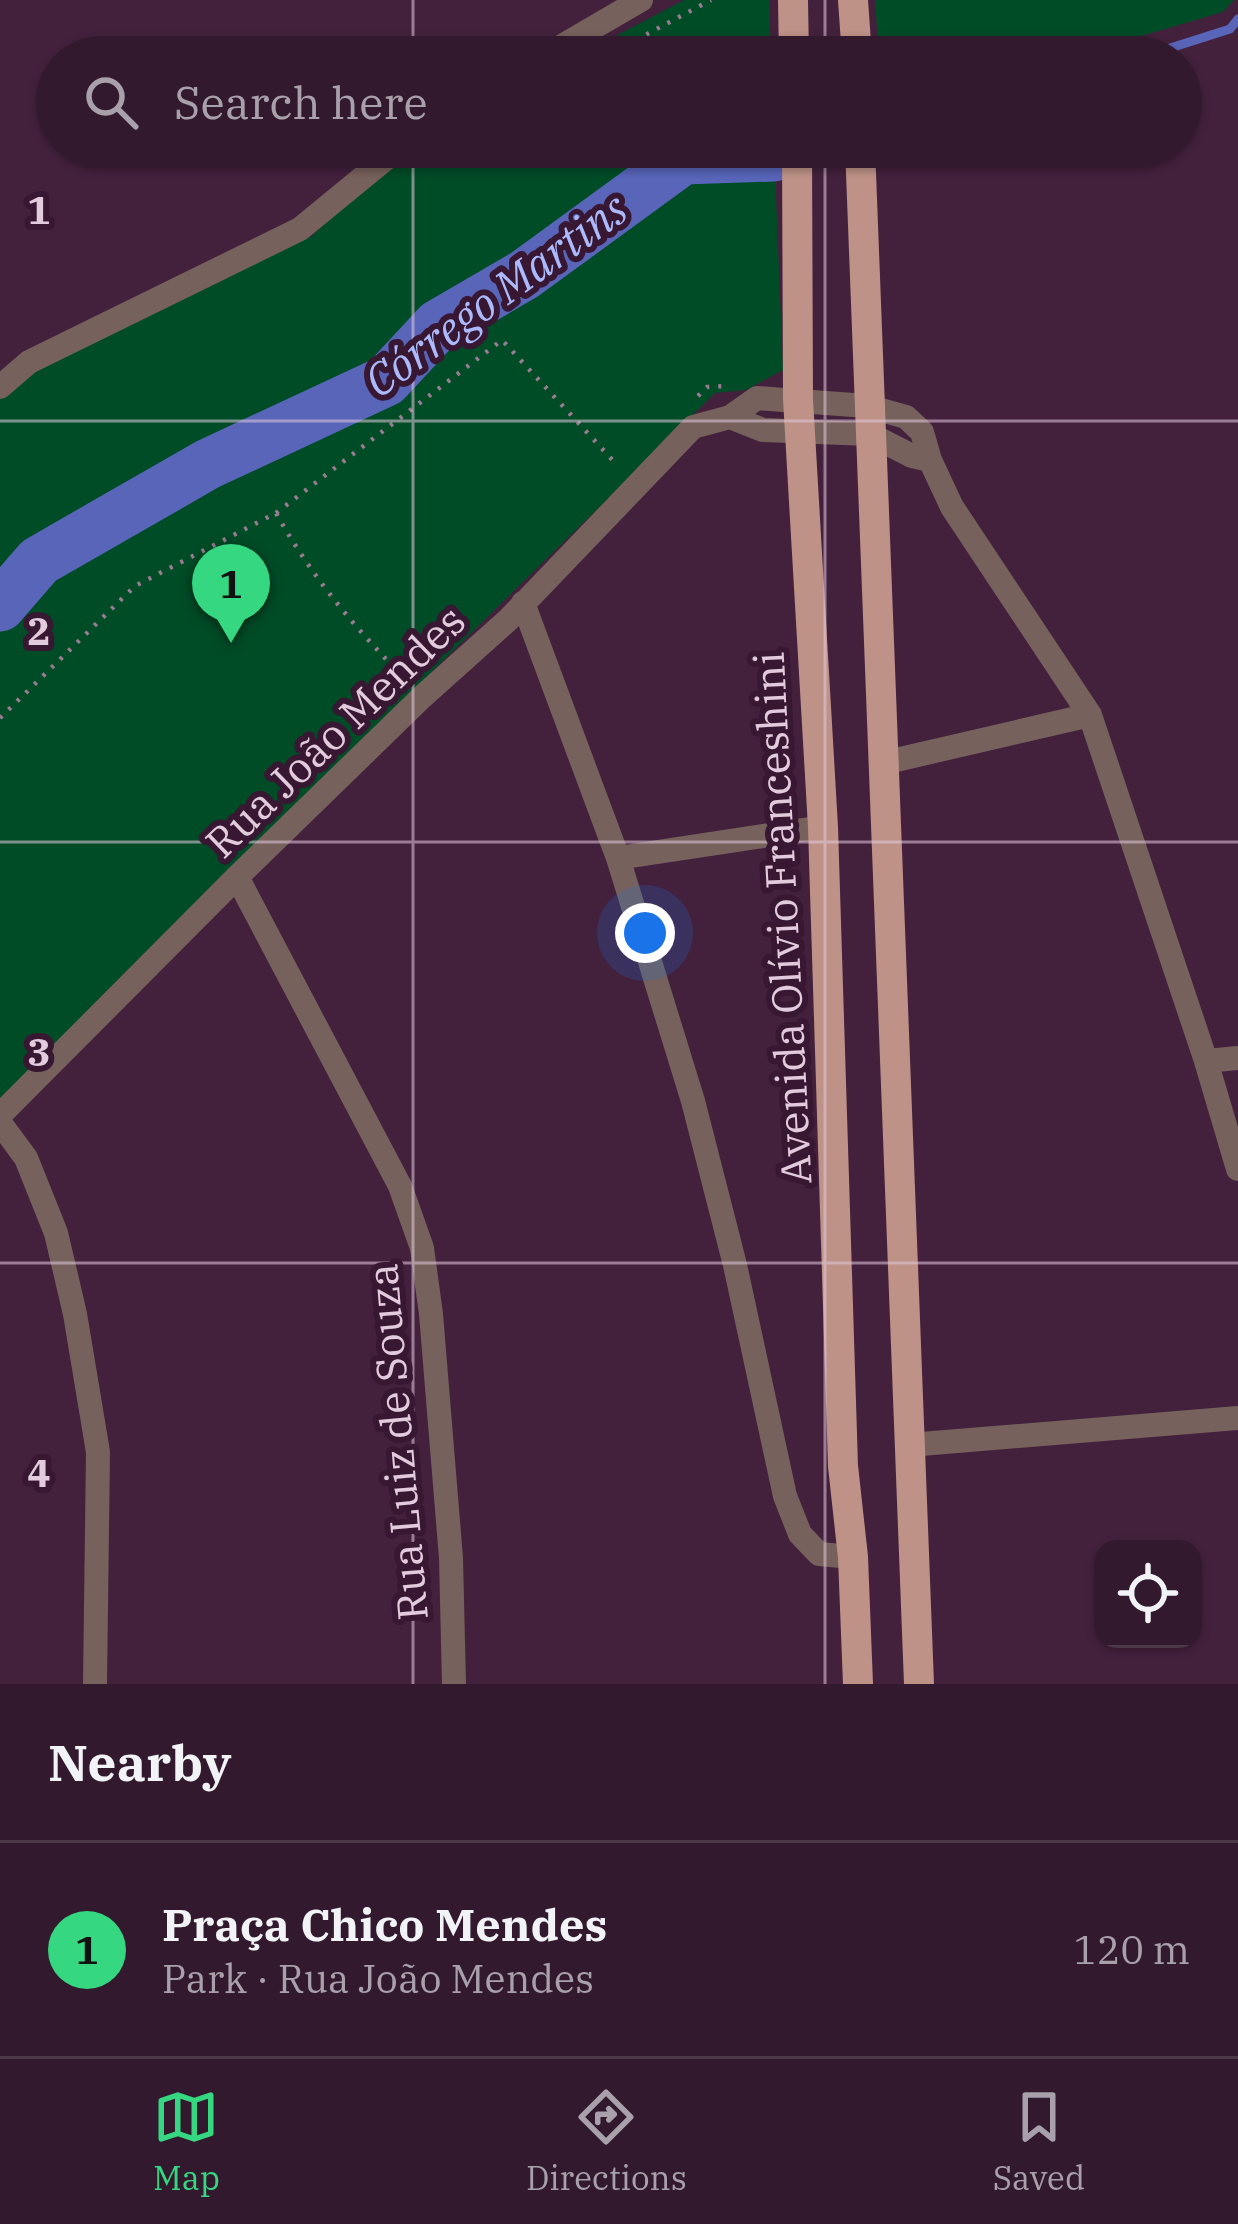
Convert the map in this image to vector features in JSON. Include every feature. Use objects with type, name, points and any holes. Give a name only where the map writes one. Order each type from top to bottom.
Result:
[{"type":"main road","points":[[853,0],[856,36]]},
{"type":"main road","points":[[786,6],[791,36]]},
{"type":"main road","name":"Avenida Olívio Franceshini","points":[[797,168],[799,414],[823,827],[843,1466],[853,1557],[858,1684]]},
{"type":"main road","points":[[860,168],[919,1684]]},
{"type":"street","points":[[579,36],[641,0]]},
{"type":"street","points":[[0,386],[29,362],[300,229],[374,168]]},
{"type":"street","name":"Rua João Mendes","points":[[0,1119],[237,877],[524,603],[693,427],[730,417],[763,430],[799,414],[868,420],[912,456],[930,460],[952,507],[1090,716]]},
{"type":"street","points":[[524,603],[618,858],[716,1187],[784,1496],[800,1534],[819,1554],[853,1557]]},
{"type":"street","points":[[884,763],[1090,716],[1238,1169]]},
{"type":"street","points":[[618,858],[823,827]]},
{"type":"street","name":"Rua Luiz de Souza","points":[[237,877],[400,1186],[422,1248],[451,1558],[454,1684]]},
{"type":"street","points":[[1206,1061],[1238,1058]]},
{"type":"street","points":[[0,1119],[26,1159],[56,1233],[98,1452],[95,1684]]},
{"type":"street","points":[[909,1445],[1238,1418]]},
{"type":"path","points":[[643,36],[711,0]]},
{"type":"path","points":[[0,718],[135,586],[276,513],[502,340],[619,467]]},
{"type":"path","points":[[276,513],[304,563],[358,631],[422,698]]},
{"type":"green space","points":[[684,0],[769,0],[770,36],[616,36]]},
{"type":"green space","points":[[875,0],[1234,0],[1223,12],[1141,36],[878,36]]},
{"type":"green space","points":[[384,168],[775,168],[783,370],[746,390],[715,393],[261,840],[0,1115],[0,398],[28,372],[312,236]]},
{"type":"waterway","name":"Córrego Martins","points":[[1202,38],[1230,29],[1238,19]]},
{"type":"waterway","name":"Córrego Martins","points":[[0,606],[39,561],[208,464],[386,381],[438,325],[524,275],[671,168]]},
{"type":"place","name":"Praça Chico Mendes","points":[[231,643]]}]
